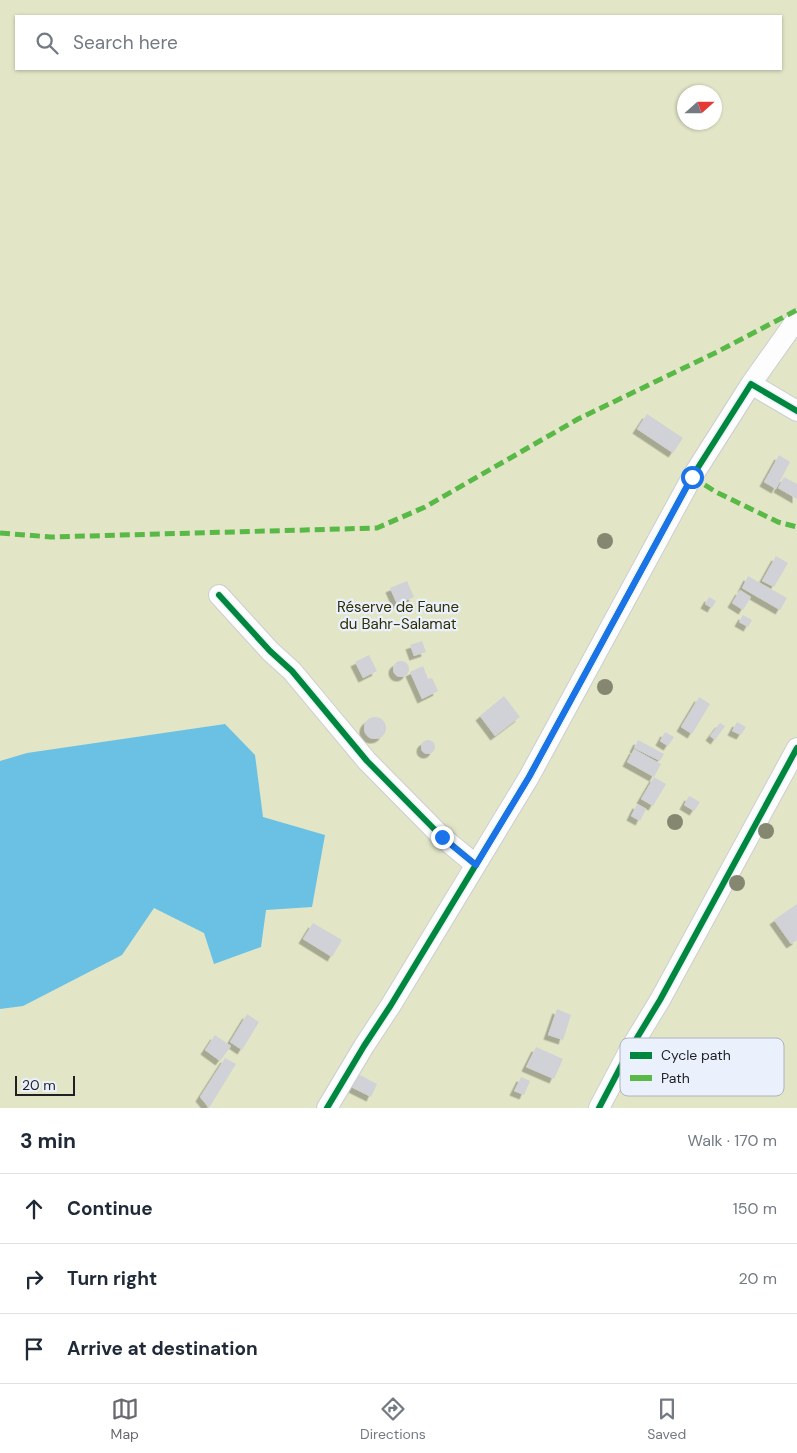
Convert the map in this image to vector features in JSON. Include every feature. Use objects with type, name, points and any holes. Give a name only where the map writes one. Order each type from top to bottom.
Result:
[{"type":"street","points":[[327,1108],[529,777],[692,477],[751,384],[797,319]]},
{"type":"street","points":[[751,384],[797,411]]},
{"type":"street","points":[[219,595],[270,651],[292,671],[367,761],[442,837],[476,865]]},
{"type":"street","points":[[637,1038],[660,1000],[797,748]]},
{"type":"street","points":[[599,1108],[620,1068]]},
{"type":"green space","name":"Réserve de Faune du Bahr-Salamat","points":[[0,0],[797,0],[797,1108],[0,1108]]},
{"type":"water","points":[[225,724],[255,755],[263,817],[325,835],[312,907],[266,910],[261,947],[214,964],[204,933],[154,908],[122,955],[23,1006],[0,1009],[0,761],[27,753]]},
{"type":"building","points":[[647,414],[683,438],[673,453],[637,429]]},
{"type":"building","points":[[779,455],[790,462],[776,489],[764,482]]},
{"type":"building","points":[[784,477],[797,484],[797,499],[778,488]]},
{"type":"building","points":[[776,556],[788,563],[774,587],[762,581]]},
{"type":"building","points":[[748,576],[787,598],[780,610],[742,588]]},
{"type":"building","points":[[407,581],[414,597],[397,604],[390,588]]},
{"type":"building","points":[[740,590],[751,597],[743,610],[732,603]]},
{"type":"building","points":[[709,597],[716,601],[712,608],[705,604]]},
{"type":"building","points":[[743,615],[752,620],[748,627],[739,622]]},
{"type":"building","points":[[422,641],[426,652],[414,656],[410,645]]},
{"type":"building","points":[[369,655],[377,671],[363,678],[355,662]]},
{"type":"building","points":[[401,661],[409,669],[401,677],[393,669]]},
{"type":"building","points":[[423,666],[428,679],[432,678],[438,691],[422,699],[410,672]]},
{"type":"building","points":[[504,696],[520,717],[495,736],[480,716]]},
{"type":"building","points":[[699,697],[710,704],[692,734],[681,727]]},
{"type":"building","points":[[375,717],[383,720],[386,728],[383,736],[375,739],[367,736],[364,728],[367,720]]},
{"type":"building","points":[[737,722],[746,727],[741,735],[732,731]]},
{"type":"building","points":[[720,723],[725,726],[715,740],[710,736]]},
{"type":"building","points":[[665,732],[674,737],[668,746],[660,741]]},
{"type":"building","points":[[428,740],[433,742],[435,747],[433,752],[428,754],[423,752],[421,747],[423,742]]},
{"type":"building","points":[[638,740],[664,754],[660,761],[634,748]]},
{"type":"building","points":[[634,749],[661,764],[654,777],[627,762]]},
{"type":"building","points":[[654,777],[666,784],[653,806],[641,799]]},
{"type":"building","points":[[689,796],[700,802],[694,811],[684,805]]},
{"type":"building","points":[[637,804],[646,809],[640,821],[631,816]]},
{"type":"building","points":[[797,904],[797,940],[791,944],[774,920]]},
{"type":"building","points":[[313,923],[342,940],[332,957],[303,939]]},
{"type":"building","points":[[557,1009],[571,1015],[563,1040],[548,1035]]},
{"type":"building","points":[[247,1014],[259,1022],[242,1050],[230,1042]]},
{"type":"building","points":[[215,1035],[231,1046],[220,1061],[205,1050]]},
{"type":"building","points":[[536,1047],[563,1059],[554,1079],[526,1067]]},
{"type":"building","points":[[225,1058],[236,1064],[209,1108],[200,1097]]},
{"type":"building","points":[[358,1074],[377,1084],[371,1097],[351,1087]]},
{"type":"building","points":[[521,1077],[530,1081],[524,1095],[514,1091]]},
{"type":"marked path","points":[[0,533],[51,537],[377,528],[425,507],[578,419],[715,353],[797,310]]},
{"type":"marked path","points":[[692,477],[716,492],[778,522],[797,527]]},
{"type":"cycle path","points":[[327,1108],[529,777],[692,477],[751,384],[797,411]]},
{"type":"cycle path","points":[[219,595],[270,651],[292,671],[367,761],[442,837],[476,865]]},
{"type":"cycle path","points":[[637,1038],[660,1000],[797,748]]},
{"type":"cycle path","points":[[599,1108],[620,1068]]},
{"type":"route","points":[[442,837],[476,865],[529,777],[692,477]]}]
